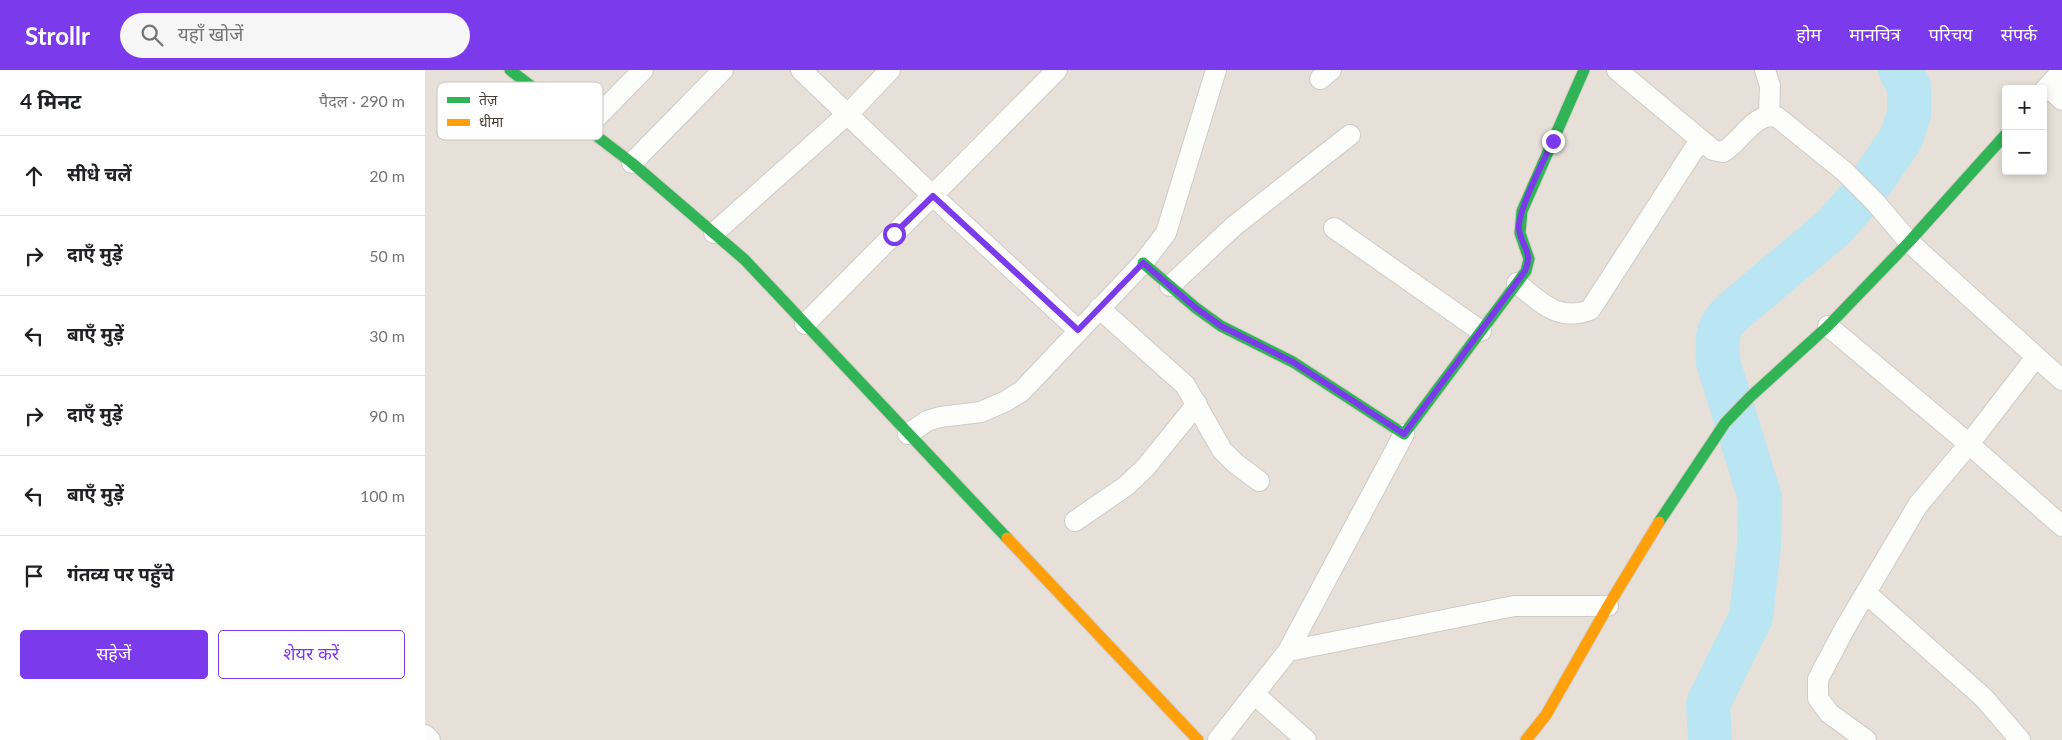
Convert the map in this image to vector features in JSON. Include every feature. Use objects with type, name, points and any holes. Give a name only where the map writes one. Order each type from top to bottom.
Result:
[{"type":"street","points":[[510,70],[526,82]]},
{"type":"street","points":[[603,111],[643,70]]},
{"type":"street","points":[[633,163],[723,70]]},
{"type":"street","points":[[801,70],[933,196],[1078,330]]},
{"type":"street","points":[[714,233],[848,114],[891,70]]},
{"type":"street","points":[[805,324],[1057,70]]},
{"type":"street","points":[[908,434],[927,421],[940,416],[981,412],[1006,401],[1022,390],[1143,263],[1166,233],[1216,70]]},
{"type":"street","points":[[1218,740],[1287,651],[1404,434],[1517,283],[1530,262],[1529,252],[1521,239],[1519,226],[1522,211],[1584,70]]},
{"type":"street","points":[[1617,70],[1713,150],[1723,152],[1731,148],[1760,118],[1769,115],[1777,117],[1844,171],[1875,202],[1909,242],[2062,380]]},
{"type":"street","points":[[1765,70],[1770,86],[1769,115]]},
{"type":"street","points":[[2051,93],[2062,71]]},
{"type":"street","points":[[1170,286],[1234,226],[1351,135]]},
{"type":"street","points":[[1525,740],[1546,715],[1608,606],[1667,509],[1725,423],[1750,397],[1828,326],[1909,242],[2002,138]]},
{"type":"street","points":[[602,140],[633,163],[745,260],[1198,740]]},
{"type":"street","points":[[1517,283],[1545,306],[1559,313],[1579,315],[1590,310],[1700,140]]},
{"type":"street","points":[[1334,228],[1481,331]]},
{"type":"street","points":[[1143,263],[1196,308],[1221,326],[1293,362],[1404,434]]},
{"type":"street","points":[[1099,308],[1185,385],[1222,450],[1259,482]]},
{"type":"street","points":[[1828,326],[1969,444],[2062,526]]},
{"type":"street","points":[[1866,740],[1829,713],[1818,698],[1818,679],[1917,506],[1969,444],[2036,357]]},
{"type":"street","points":[[1075,521],[1126,486],[1145,468],[1197,404]]},
{"type":"street","points":[[1866,593],[1984,698],[2020,740]]},
{"type":"street","points":[[1287,651],[1514,606],[1608,606]]},
{"type":"street","points":[[1254,694],[1307,740]]},
{"type":"street","points":[[425,735],[430,740]]},
{"type":"shaded area","points":[[425,70],[2062,70],[2062,740],[425,740]]},
{"type":"waterway","points":[[1710,740],[1708,704],[1751,617],[1759,546],[1760,498],[1718,362],[1717,346],[1720,328],[1734,311],[1834,227],[1863,194],[1900,140],[1909,115],[1909,86],[1900,70]]},
{"type":"traffic: fast","points":[[510,70],[526,82]]},
{"type":"traffic: fast","points":[[1143,263],[1196,308],[1221,326],[1293,362],[1404,434],[1526,271],[1529,259],[1520,233],[1522,211],[1584,70]]},
{"type":"traffic: fast","points":[[1659,522],[1725,423],[1750,397],[1828,326],[1909,242],[2002,138]]},
{"type":"traffic: fast","points":[[602,140],[632,163],[745,260],[1007,538]]},
{"type":"traffic: slow","points":[[1526,740],[1546,715],[1608,606],[1659,522]]},
{"type":"traffic: slow","points":[[1007,538],[1198,740]]},
{"type":"route","points":[[894,234],[933,196],[1078,330],[1143,263],[1196,308],[1221,326],[1293,362],[1404,434],[1530,262],[1529,252],[1521,239],[1519,226],[1522,211],[1553,141]]}]
